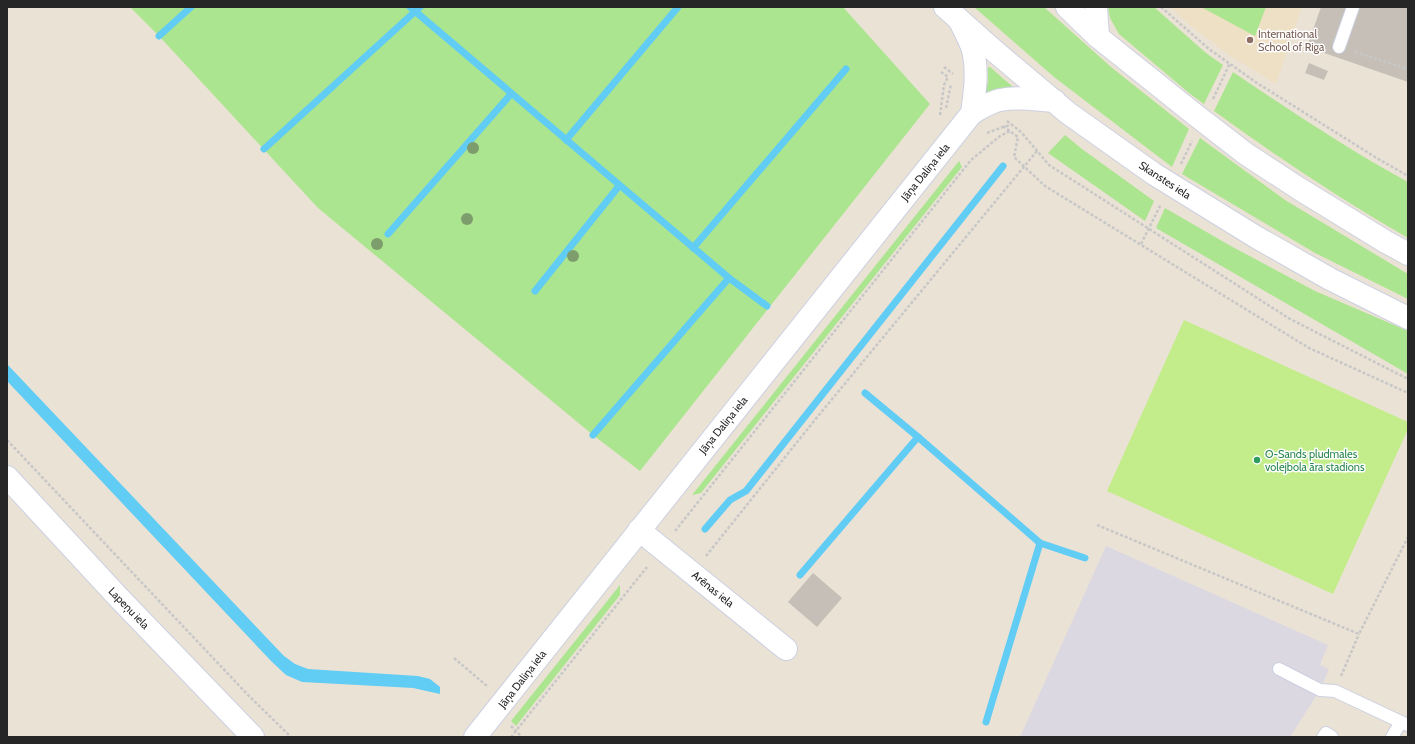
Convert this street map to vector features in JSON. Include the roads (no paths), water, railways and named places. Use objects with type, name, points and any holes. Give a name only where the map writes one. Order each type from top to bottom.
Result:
[{"type":"street","points":[[1067,7],[1098,37],[1202,121],[1246,154],[1298,188],[1408,254]]},
{"type":"street","points":[[1096,7],[1098,37]]},
{"type":"street","points":[[953,14],[972,49],[975,64],[976,79],[972,113]]},
{"type":"street","name":"Skanstes iela","points":[[953,14],[1068,113],[1171,184],[1256,237],[1317,272],[1408,318]]},
{"type":"street","name":"Jāņa Daliņa iela","points":[[475,737],[972,113],[988,104],[1000,100],[1027,99],[1055,102]]},
{"type":"street","name":"Lapeņu iela","points":[[7,477],[119,598],[253,737]]},
{"type":"street","name":"Arēnas iela","points":[[639,530],[786,649]]},
{"type":"lane","points":[[1339,47],[1352,7]]},
{"type":"lane","points":[[1279,669],[1320,690],[1335,691],[1404,724],[1392,737]]},
{"type":"lane","points":[[1323,737],[1326,733],[1332,737]]},
{"type":"water","points":[[7,364],[284,656],[295,664],[308,669],[418,676],[430,679],[440,687],[440,694],[413,688],[302,682],[286,675],[271,661],[7,381]]},
{"type":"waterway","points":[[159,36],[191,7]]},
{"type":"waterway","points":[[410,7],[729,278],[767,306]]},
{"type":"waterway","points":[[264,149],[420,7]]},
{"type":"waterway","points":[[566,140],[678,7]]},
{"type":"waterway","points":[[693,248],[846,69]]},
{"type":"waterway","points":[[388,234],[511,94]]},
{"type":"waterway","points":[[705,529],[730,500],[746,491],[1003,166]]},
{"type":"waterway","points":[[535,291],[619,186]]},
{"type":"waterway","points":[[593,435],[729,278]]},
{"type":"waterway","points":[[865,393],[1040,543],[1085,558]]},
{"type":"waterway","points":[[800,575],[918,437]]},
{"type":"waterway","points":[[986,722],[1040,543]]},
{"type":"place","name":"International School of Riga","points":[[1250,40]]},
{"type":"place","name":"O-Sands pludmales volejbola āra stadions","points":[[1257,460]]}]
